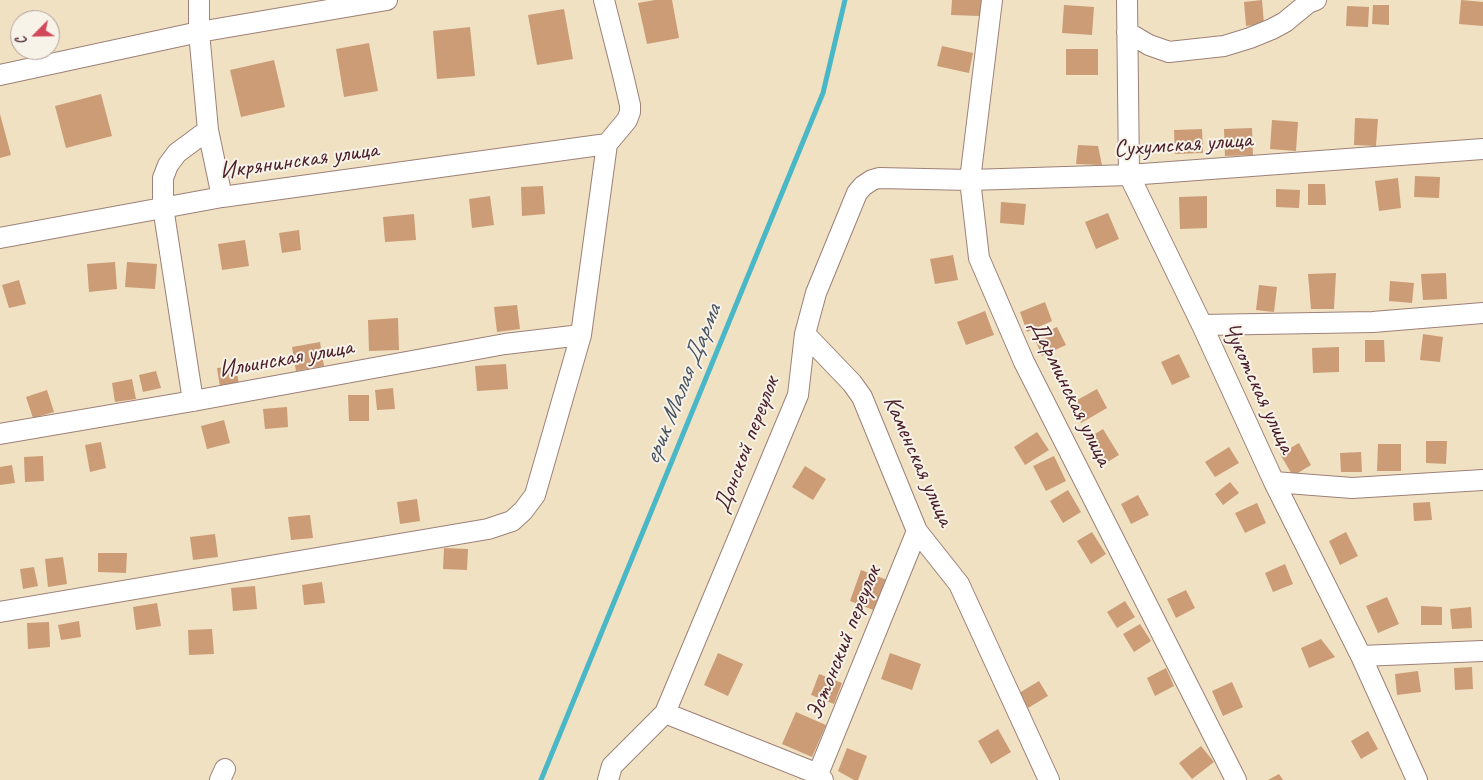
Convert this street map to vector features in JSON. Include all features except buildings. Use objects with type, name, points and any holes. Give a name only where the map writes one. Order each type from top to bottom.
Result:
[{"type":"street","points":[[198,0],[208,130],[222,197]]},
{"type":"street","points":[[0,75],[199,32],[387,0]]},
{"type":"street","points":[[0,612],[488,529],[512,521],[523,511],[535,495],[580,334],[607,144],[627,120],[630,112],[630,105],[604,0]]},
{"type":"street","name":"Дарминская улица","points":[[992,0],[970,180],[979,258],[1024,362],[1236,780]]},
{"type":"street","name":"Чукотская улица","points":[[1128,0],[1129,175],[1202,325],[1274,482],[1361,656],[1417,780]]},
{"type":"street","points":[[1127,32],[1154,48],[1169,52],[1224,46],[1272,30],[1286,22],[1308,3],[1316,0]]},
{"type":"street","points":[[193,401],[163,207],[163,178],[168,165],[177,153],[208,130]]},
{"type":"street","name":"Икрянинская улица","points":[[0,238],[222,197],[607,144]]},
{"type":"street","name":"Сухумская улица","points":[[886,178],[970,180],[1129,175],[1483,149]]},
{"type":"street","name":"Донской переулок","points":[[665,713],[798,395],[805,334],[816,293],[857,193],[872,180],[886,178]]},
{"type":"street","points":[[1202,325],[1373,322],[1483,313]]},
{"type":"street","name":"Ильинская улица","points":[[0,434],[505,344],[580,334]]},
{"type":"street","name":"Каменская улица","points":[[805,334],[852,383],[862,397],[916,530],[958,584],[1049,780]]},
{"type":"street","points":[[1274,482],[1352,488],[1483,480]]},
{"type":"street","name":"Эстонский переулок","points":[[820,777],[916,530]]},
{"type":"street","points":[[1361,656],[1483,651]]},
{"type":"street","points":[[608,780],[612,766],[665,713],[820,777]]},
{"type":"waterway","name":"ерик Малая Дарма","points":[[541,780],[823,93],[845,0]]}]
